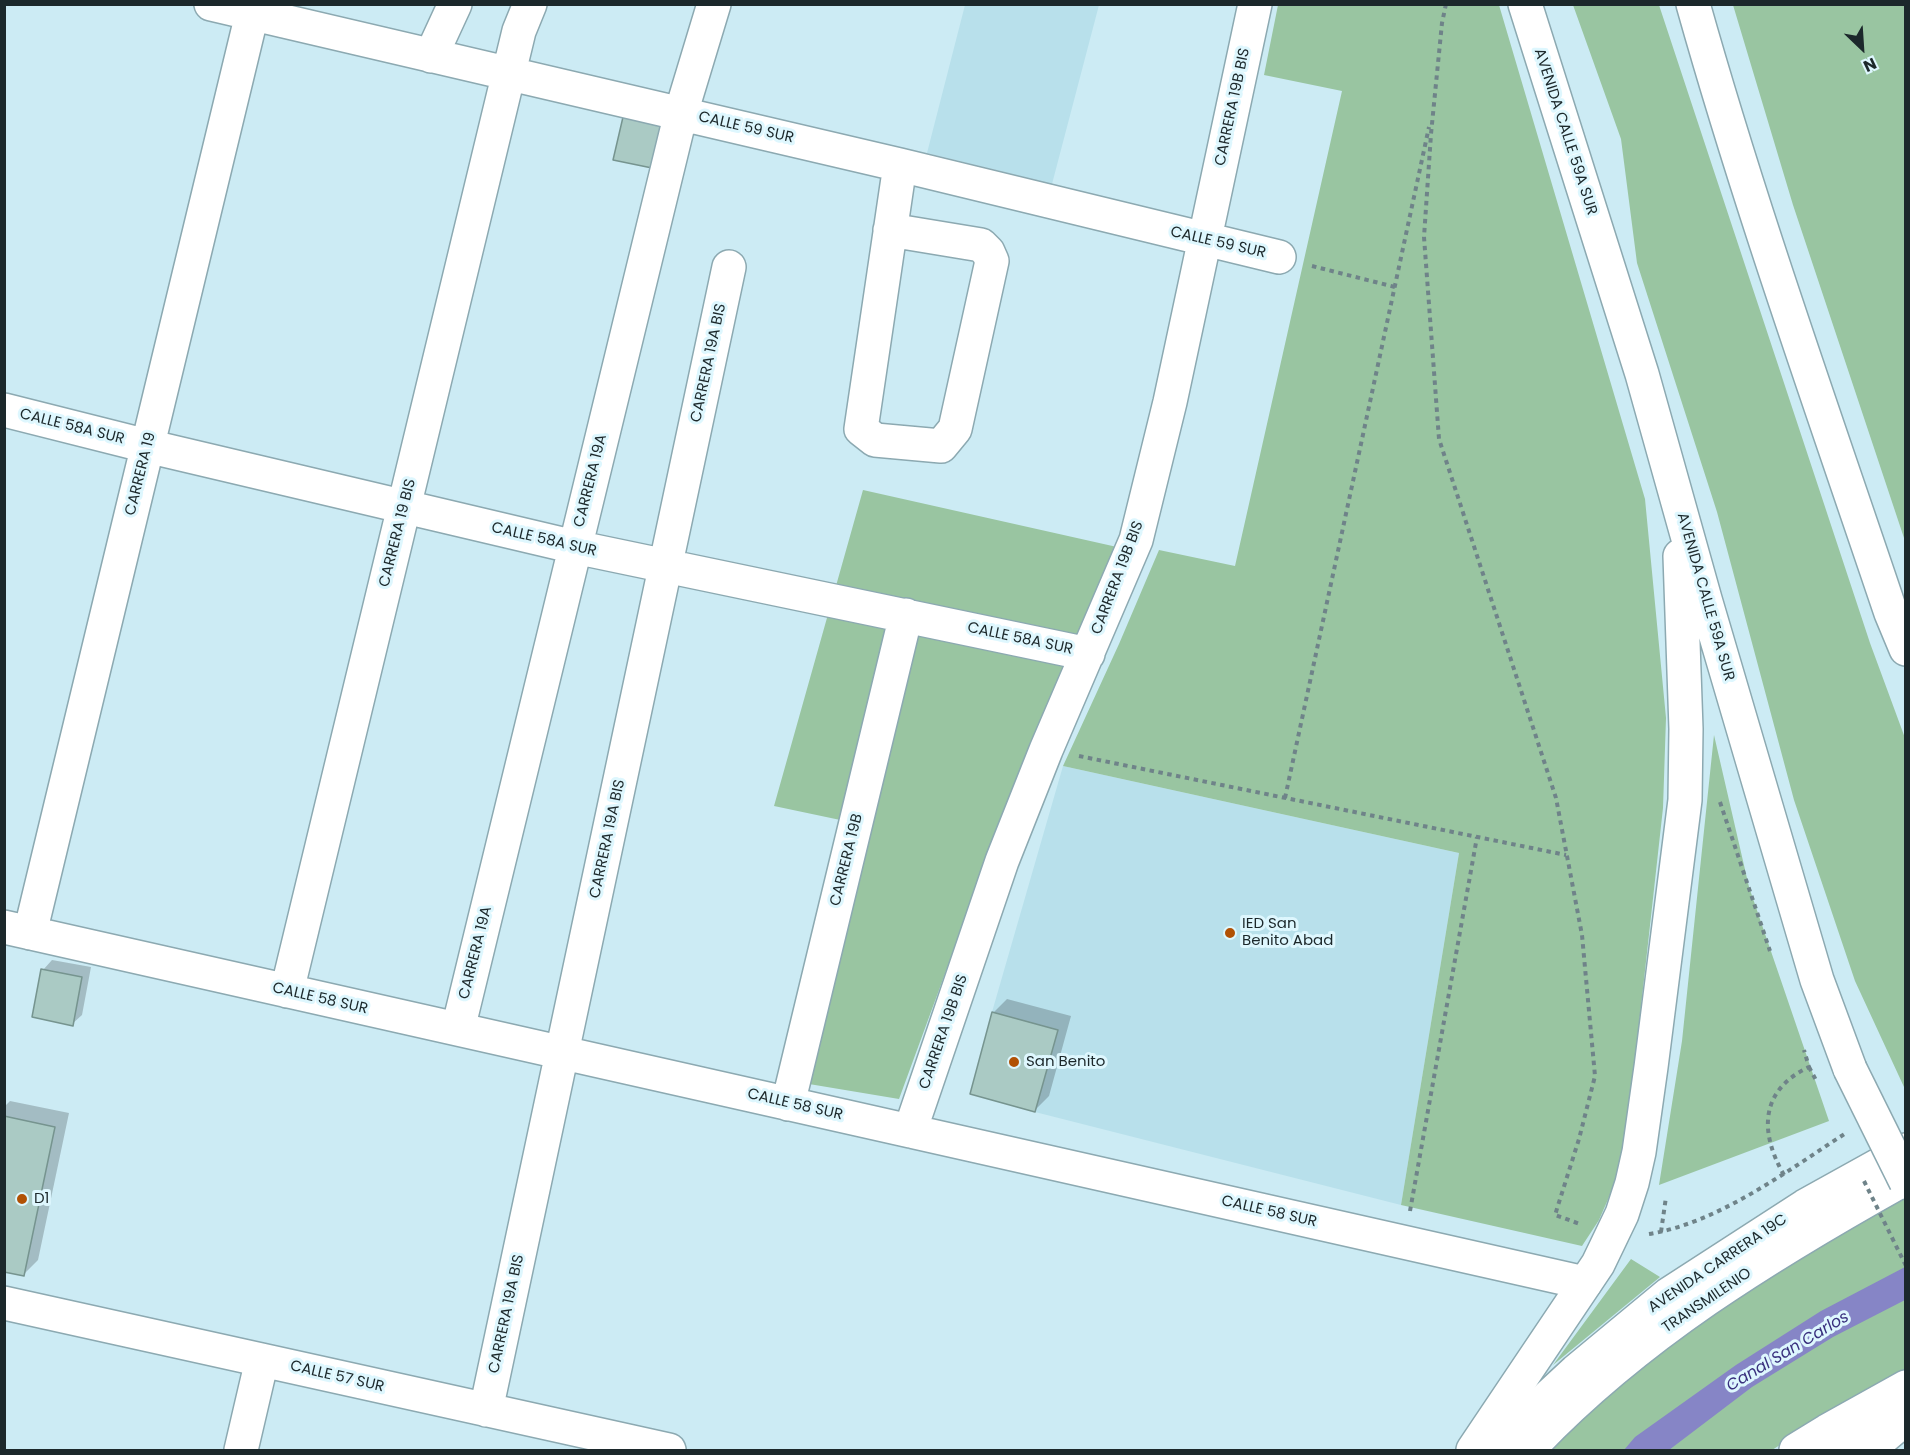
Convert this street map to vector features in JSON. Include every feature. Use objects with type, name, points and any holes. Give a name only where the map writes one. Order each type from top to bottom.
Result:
[{"type":"main road","name":"CALLE 59 SUR","points":[[211,4],[681,113],[1279,257]]},
{"type":"main road","points":[[431,56],[455,4]]},
{"type":"main road","name":"CARRERA 19 BIS","points":[[287,991],[519,31],[530,4]]},
{"type":"main road","name":"CARRERA 19A","points":[[458,1029],[681,113],[714,4]]},
{"type":"main road","name":"CARRERA 19B BIS","points":[[910,1131],[1002,861],[1046,750],[1136,540],[1170,402],[1255,4]]},
{"type":"main road","name":"AVENIDA CALLE 59A SUR","points":[[1525,4],[1642,374],[1708,611],[1817,980],[1850,1069],[1905,1180]]},
{"type":"main road","points":[[1693,4],[1744,178],[1905,649]]},
{"type":"main road","name":"CARRERA 19","points":[[17,930],[147,446],[252,14]]},
{"type":"main road","points":[[890,230],[981,245],[988,252],[992,261],[955,429],[941,446],[875,440],[861,429],[890,230],[900,165]]},
{"type":"main road","name":"CARRERA 19A BIS","points":[[486,1410],[729,267]]},
{"type":"main road","name":"CALLE 58A SUR","points":[[4,410],[575,547],[1088,654]]},
{"type":"main road","points":[[1473,1450],[1598,1264],[1613,1234],[1632,1183],[1639,1152],[1685,800],[1686,729],[1678,500]]},
{"type":"main road","name":"CARRERA 19B","points":[[788,1104],[906,615]]},
{"type":"main road","name":"CALLE 58 SUR","points":[[17,930],[1585,1283]]},
{"type":"main road","name":"AVENIDA CARRERA 19C","points":[[1496,1450],[1576,1371],[1669,1294],[1805,1206],[1905,1150]]},
{"type":"main road","name":"TRANSMILENIO","points":[[1528,1450],[1597,1383],[1646,1342],[1698,1305],[1822,1225],[1905,1180]]},
{"type":"main road","name":"CALLE 57 SUR","points":[[4,1303],[664,1450]]},
{"type":"main road","points":[[241,1450],[262,1360]]},
{"type":"main road","points":[[1796,1450],[1905,1386]]},
{"type":"main road","points":[[1833,1450],[1905,1412]]},
{"type":"main road","points":[[1868,1450],[1905,1418]]},
{"type":"path","points":[[1446,4],[1433,109],[1424,237],[1439,439],[1556,798],[1582,935],[1595,1076],[1579,1139],[1555,1215],[1596,1231],[1613,1234],[1634,1237],[1661,1232],[1719,1211],[1851,1130]]},
{"type":"path","points":[[1285,798],[1433,109]]},
{"type":"path","points":[[1279,257],[1395,288]]},
{"type":"path","points":[[1046,750],[1566,855]]},
{"type":"path","points":[[1716,806],[1717,794],[1771,953]]},
{"type":"path","points":[[1404,1242],[1477,837]]},
{"type":"path","points":[[1783,1173],[1768,1138],[1767,1122],[1773,1100],[1783,1083],[1795,1073],[1809,1066],[1802,1044]]},
{"type":"path","points":[[1661,1232],[1666,1197]]},
{"type":"shaded area","points":[[965,5],[1099,5],[1052,184],[927,153]]},
{"type":"shaded area","name":"IED San Benito Abad","points":[[1063,766],[1459,853],[1401,1205],[1035,1112],[1058,1030],[992,1012]]},
{"type":"green space","points":[[1278,5],[1499,5],[1645,499],[1666,718],[1663,808],[1627,1133],[1613,1188],[1599,1220],[1582,1246],[1401,1205],[1459,853],[1063,766],[1159,550],[1235,566],[1342,91],[1264,75]]},
{"type":"green space","points":[[1573,5],[1659,5],[1870,643],[1905,738],[1904,1087],[1855,981],[1794,800],[1717,512],[1637,263],[1621,139]]},
{"type":"green space","points":[[1733,5],[1905,5],[1905,541],[1793,205]]},
{"type":"green space","points":[[863,490],[1117,547],[997,832],[899,1099],[803,1083],[864,825],[774,806]]},
{"type":"green space","points":[[1714,735],[1749,887],[1829,1121],[1659,1185],[1682,1041]]},
{"type":"green space","points":[[1905,1192],[1905,1374],[1772,1450],[1546,1450],[1631,1367],[1822,1236]]},
{"type":"green space","points":[[1631,1259],[1660,1277],[1553,1365]]},
{"type":"water","name":"Canal San Carlos","points":[[1905,1267],[1905,1300],[1833,1337],[1752,1387],[1669,1450],[1624,1450],[1635,1437],[1736,1365],[1821,1311]]},
{"type":"building","points":[[623,117],[662,126],[652,168],[613,160]]},
{"type":"building","points":[[41,969],[82,977],[73,1026],[32,1017]]},
{"type":"building","name":"San Benito","points":[[992,1012],[1058,1030],[1035,1112],[970,1094]]},
{"type":"building","name":"D1","points":[[4,1116],[55,1127],[24,1276],[4,1272]]},
{"type":"place","name":"IED San Benito Abad","points":[[1230,933]]},
{"type":"place","name":"San Benito","points":[[1014,1062]]},
{"type":"place","name":"D1","points":[[22,1199]]}]
